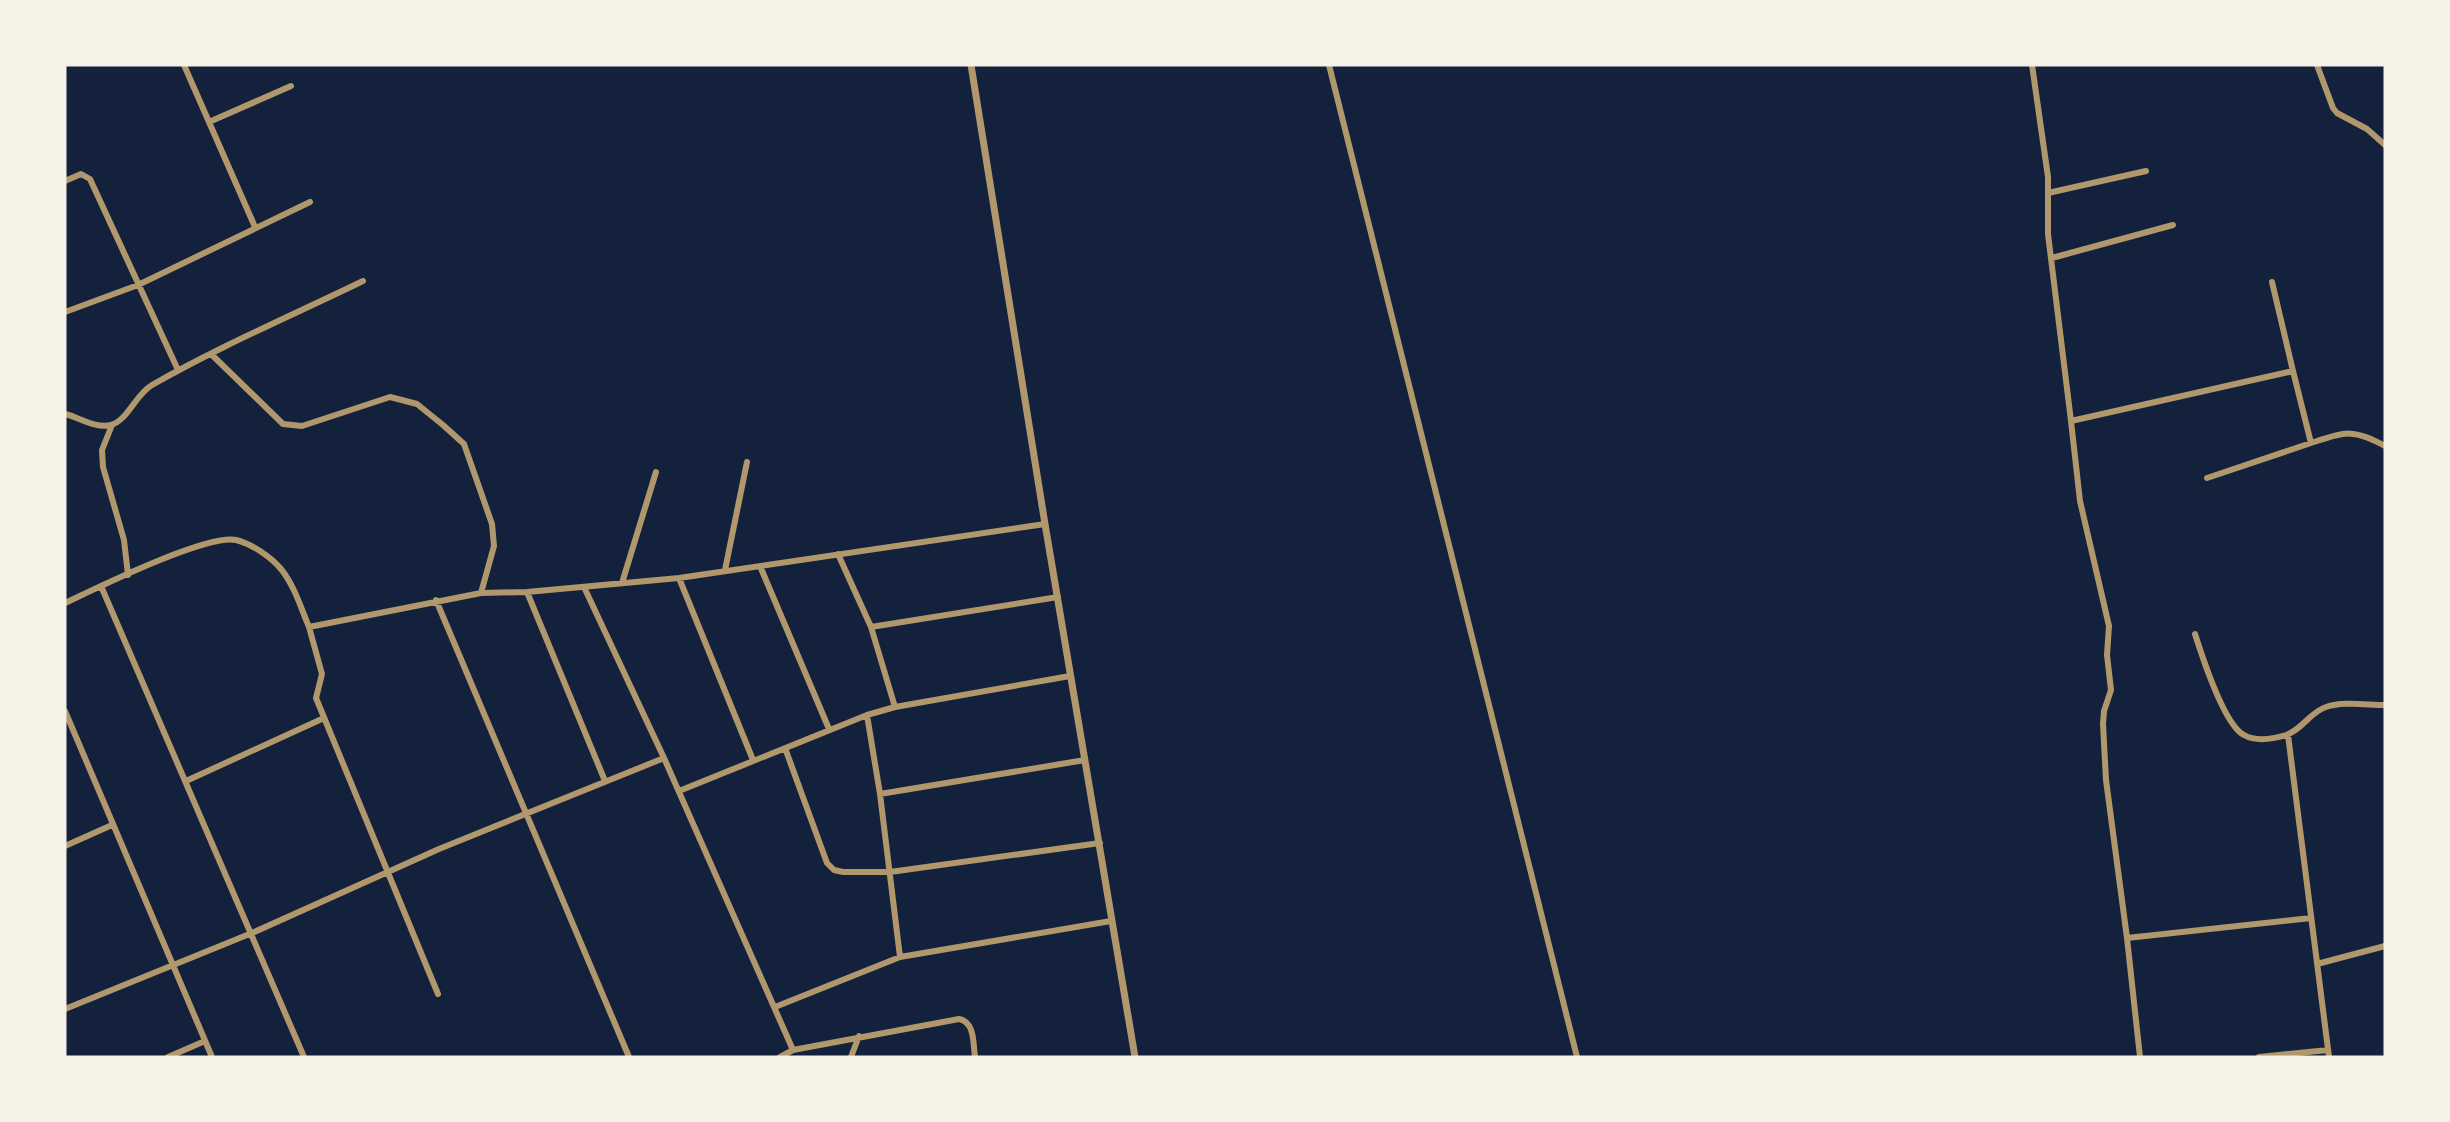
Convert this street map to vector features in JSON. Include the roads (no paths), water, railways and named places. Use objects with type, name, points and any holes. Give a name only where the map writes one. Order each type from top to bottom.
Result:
[{"type":"street","points":[[184,65],[255,227]]},
{"type":"street","points":[[971,65],[1135,1057]]},
{"type":"street","points":[[1329,65],[1577,1057]]},
{"type":"street","points":[[2032,65],[2048,177],[2048,234],[2080,501],[2109,626],[2107,655],[2111,690],[2103,724],[2106,780],[2140,1057]]},
{"type":"street","points":[[2317,65],[2329,101],[2337,113],[2367,129],[2385,145]]},
{"type":"street","points":[[209,122],[291,86]]},
{"type":"street","points":[[2048,193],[2146,171]]},
{"type":"street","points":[[65,181],[81,174],[90,179],[178,370]]},
{"type":"street","points":[[65,312],[138,285],[310,202]]},
{"type":"street","points":[[2052,258],[2172,225]]},
{"type":"street","points":[[128,575],[124,540],[103,467],[102,450],[112,425],[123,418],[138,395],[178,370],[363,281]]},
{"type":"street","points":[[2272,282],[2311,443]]},
{"type":"street","points":[[211,354],[283,424],[302,426],[390,397],[417,404],[443,425],[464,444],[492,524],[494,545],[481,593]]},
{"type":"street","points":[[2071,421],[2292,371]]},
{"type":"street","points":[[65,414],[90,423],[112,425]]},
{"type":"street","points":[[2207,478],[2335,435],[2351,433],[2366,436],[2385,446]]},
{"type":"street","points":[[725,570],[747,463]]},
{"type":"street","points":[[622,583],[656,471]]},
{"type":"street","points":[[309,627],[481,593],[527,592],[679,578],[1045,524]]},
{"type":"street","points":[[65,603],[186,550],[211,543],[235,540],[267,555],[282,570],[309,627],[322,674],[316,698],[438,994]]},
{"type":"street","points":[[838,554],[871,626],[895,707]]},
{"type":"street","points":[[761,566],[829,729]]},
{"type":"street","points":[[679,578],[753,760]]},
{"type":"street","points":[[101,586],[304,1057]]},
{"type":"street","points":[[583,587],[680,791],[793,1050]]},
{"type":"street","points":[[527,592],[605,781]]},
{"type":"street","points":[[871,626],[1058,597]]},
{"type":"street","points":[[436,600],[629,1057]]},
{"type":"street","points":[[2194,634],[2231,724],[2242,734],[2254,739],[2288,735],[2325,707],[2385,705]]},
{"type":"street","points":[[680,791],[867,715],[895,707],[1070,676]]},
{"type":"street","points":[[65,711],[212,1057]]},
{"type":"street","points":[[867,715],[880,794],[900,957]]},
{"type":"street","points":[[187,781],[324,718]]},
{"type":"street","points":[[2259,1057],[2329,1054],[2288,735]]},
{"type":"street","points":[[785,748],[827,863],[834,870],[890,872],[1100,843]]},
{"type":"street","points":[[65,1009],[252,933],[389,871],[664,758]]},
{"type":"street","points":[[880,794],[1085,760]]},
{"type":"street","points":[[65,846],[113,825]]},
{"type":"street","points":[[2127,938],[2311,918]]},
{"type":"street","points":[[775,1007],[900,957],[1111,921]]},
{"type":"street","points":[[2317,964],[2385,946]]},
{"type":"street","points":[[780,1057],[793,1050],[958,1019],[965,1020],[971,1026],[975,1057]]},
{"type":"street","points":[[851,1057],[859,1037]]},
{"type":"street","points":[[168,1057],[205,1041]]}]
